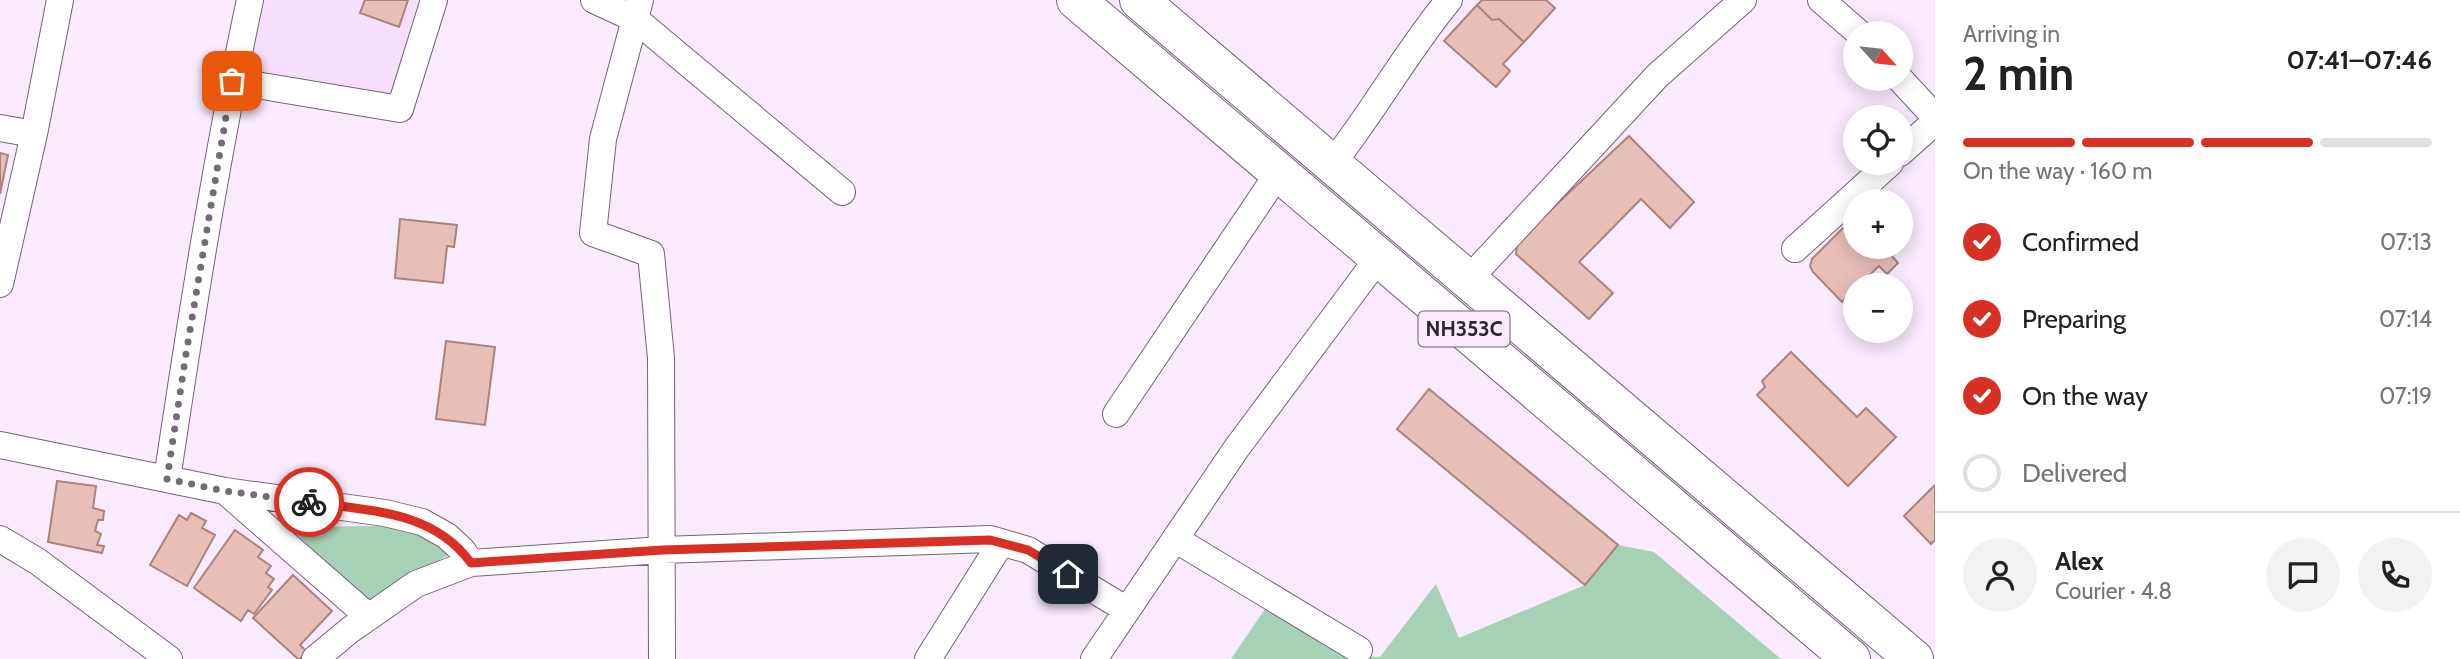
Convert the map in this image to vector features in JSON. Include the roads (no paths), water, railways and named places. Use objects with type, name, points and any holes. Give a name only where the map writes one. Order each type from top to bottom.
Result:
[{"type":"highway","name":"NH353C","points":[[1076,0],[1379,257],[1841,656]]},
{"type":"highway","name":"NH353C","points":[[1139,0],[1914,659]]},
{"type":"street","points":[[0,284],[34,134],[60,0]]},
{"type":"street","points":[[167,479],[232,81],[250,0]]},
{"type":"street","points":[[232,81],[400,109],[434,0]]},
{"type":"street","points":[[594,0],[638,9],[842,192]]},
{"type":"street","points":[[1332,164],[1349,143],[1420,36],[1450,0]]},
{"type":"street","points":[[1468,280],[1657,76],[1743,0]]},
{"type":"street","points":[[1821,0],[1845,21]]},
{"type":"street","points":[[638,9],[603,139],[593,233],[651,254],[661,358],[662,659]]},
{"type":"street","points":[[1910,91],[1935,120],[1913,141]]},
{"type":"street","points":[[0,128],[34,134]]},
{"type":"street","points":[[1116,414],[1279,172]]},
{"type":"street","points":[[1795,249],[1877,175]]},
{"type":"street","points":[[1094,659],[1236,449],[1379,257]]},
{"type":"street","points":[[0,445],[225,491],[385,513],[422,522],[447,536],[471,563]]},
{"type":"street","points":[[225,491],[369,617]]},
{"type":"street","points":[[0,539],[37,561],[169,659]]},
{"type":"street","points":[[1175,539],[1359,650]]},
{"type":"street","points":[[315,659],[416,584],[471,563],[662,550],[990,540],[1028,550],[1127,610]]},
{"type":"street","points":[[928,659],[1002,542]]}]
